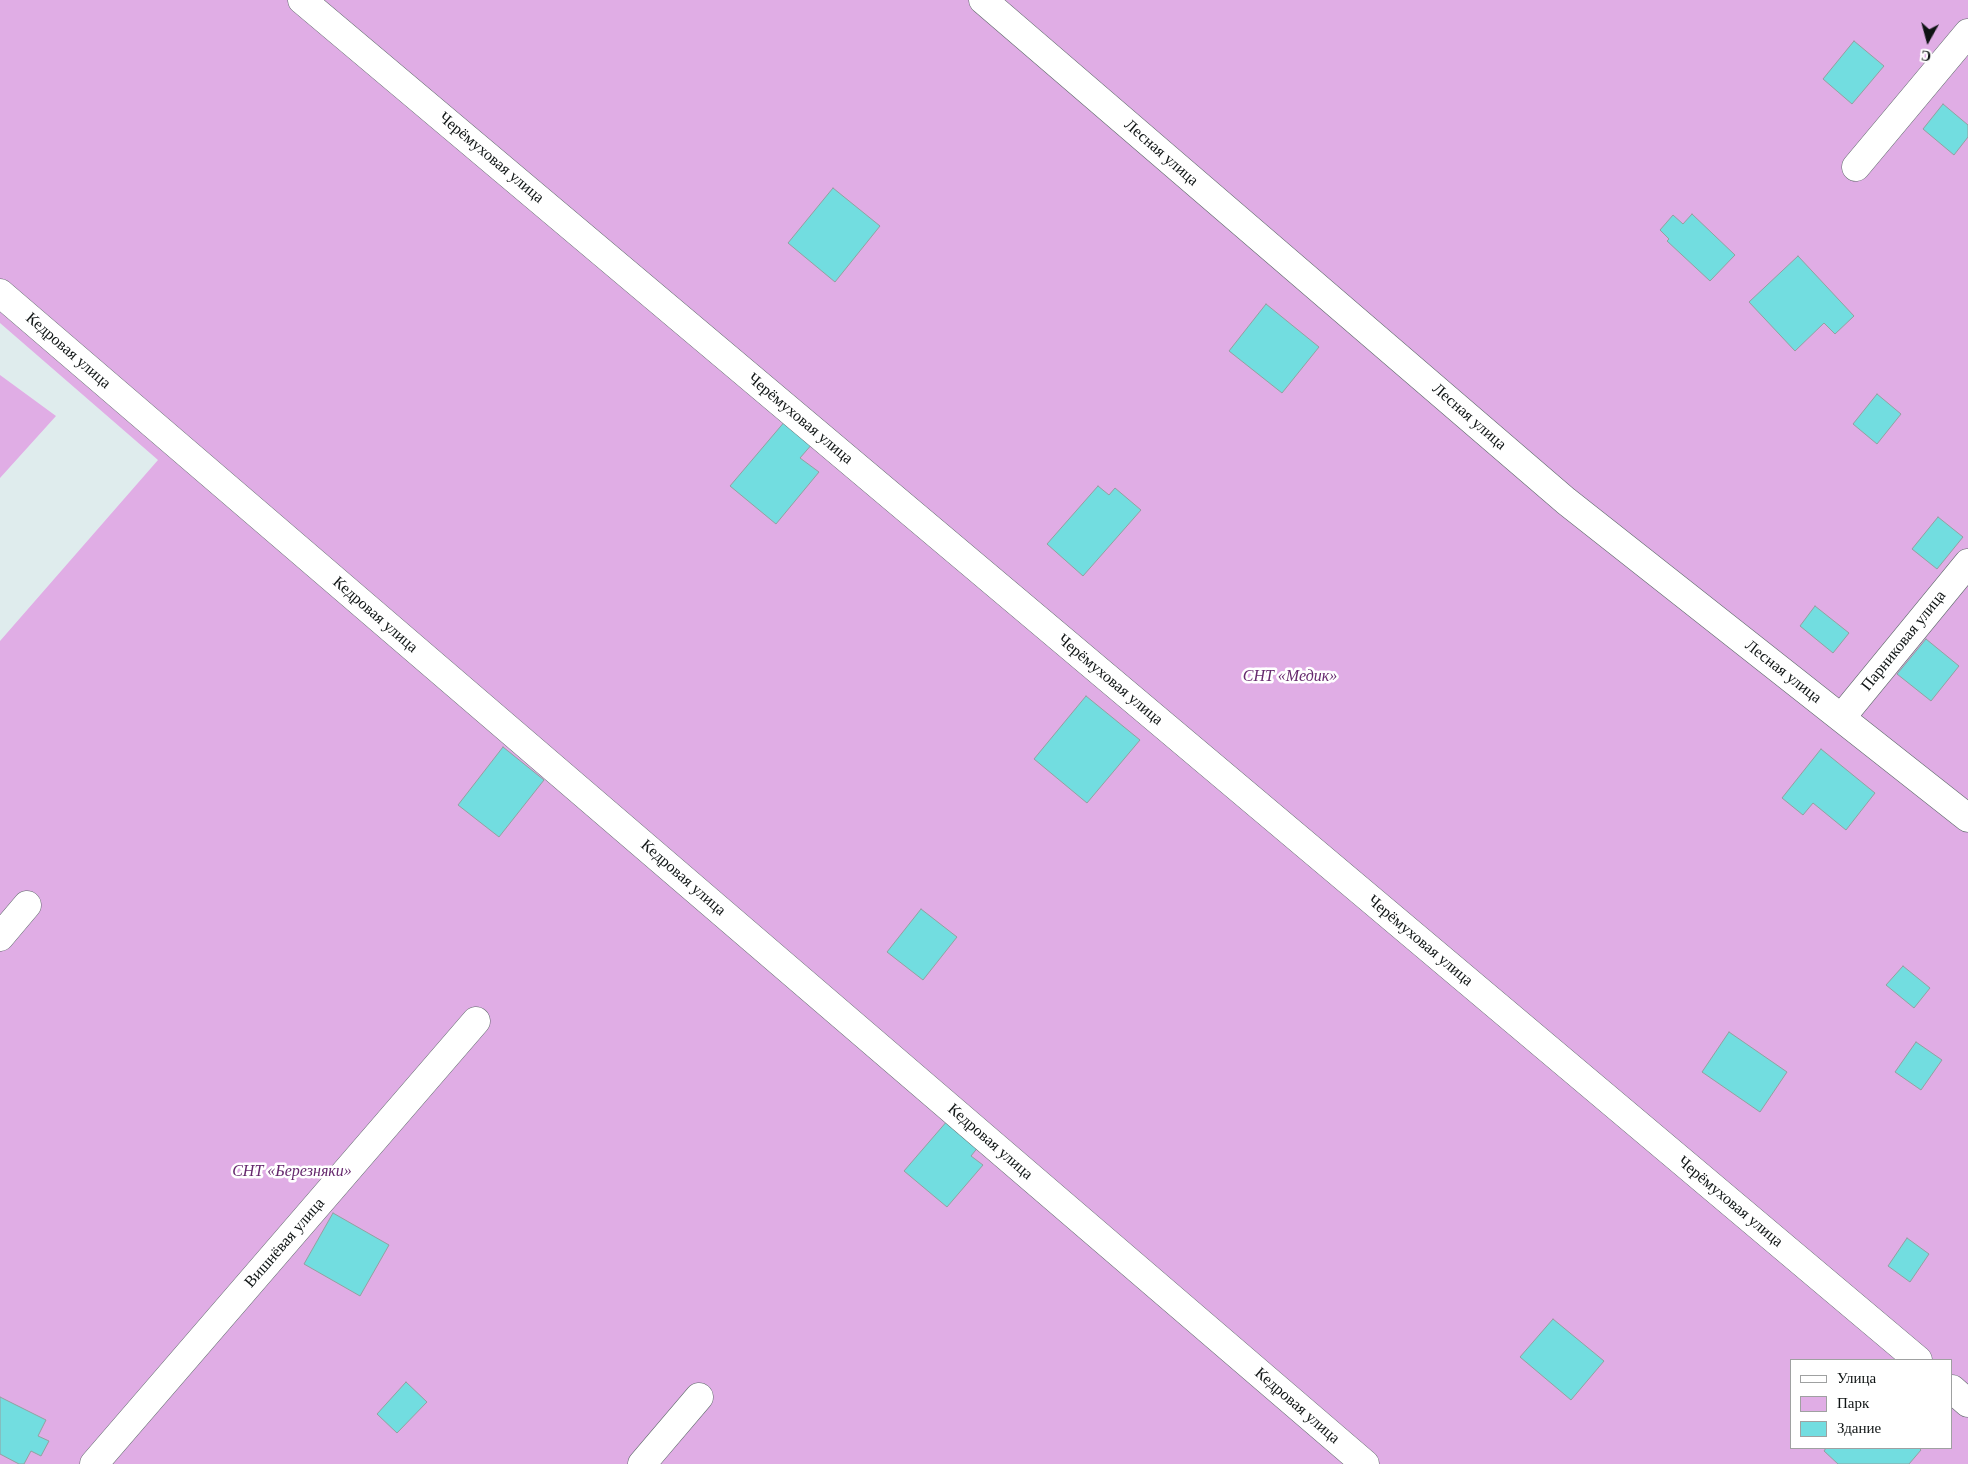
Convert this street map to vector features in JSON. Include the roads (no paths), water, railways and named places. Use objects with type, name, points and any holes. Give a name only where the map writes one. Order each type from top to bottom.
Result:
[{"type":"street","name":"Черёмуховая улица","points":[[302,0],[1917,1359]]},
{"type":"street","name":"Лесная улица","points":[[983,0],[1566,501],[1968,818]]},
{"type":"street","points":[[1856,167],[1968,33]]},
{"type":"street","name":"Кедровая улица","points":[[0,292],[1365,1464]]},
{"type":"street","name":"Парниковая улица","points":[[1841,718],[1968,563]]},
{"type":"street","points":[[0,937],[27,905]]},
{"type":"street","name":"Вишнёвая улица","points":[[94,1464],[476,1021]]},
{"type":"street","points":[[1953,1390],[1968,1402]]},
{"type":"street","points":[[642,1464],[699,1396]]},
{"type":"park label","name":"СНТ «Медик»","points":[[1290,677]]},
{"type":"park label","name":"СНТ «Березняки»","points":[[292,1172]]}]
